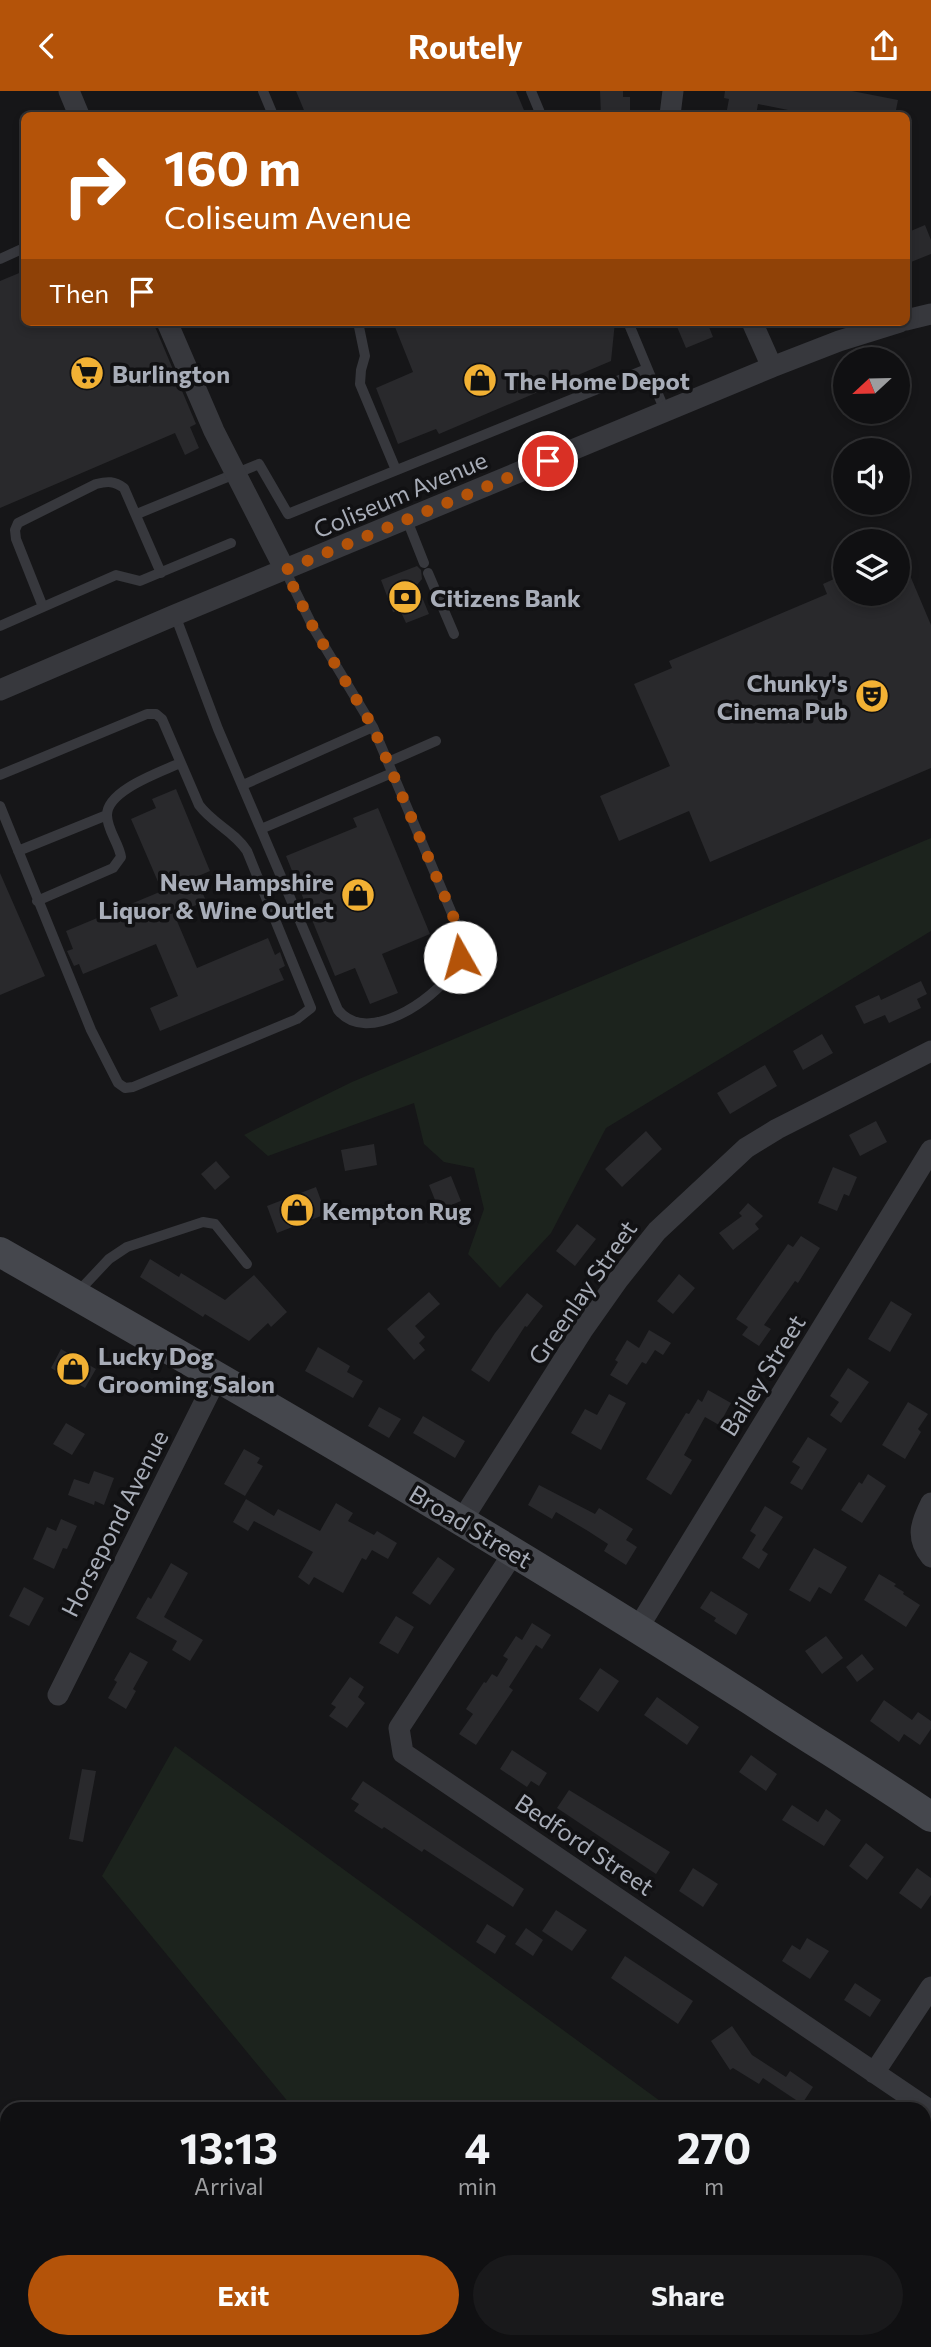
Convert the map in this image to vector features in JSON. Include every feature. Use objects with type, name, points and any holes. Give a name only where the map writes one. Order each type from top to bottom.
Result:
[{"type":"main road","name":"Broad Street","points":[[0,1252],[218,1375],[462,1520],[929,1811]]},
{"type":"street","points":[[69,91],[78,112]]},
{"type":"street","points":[[670,112],[673,91]]},
{"type":"street","points":[[169,326],[214,431],[285,570]]},
{"type":"street","points":[[754,326],[772,367]]},
{"type":"street","name":"Coliseum Avenue","points":[[0,690],[772,367],[839,341],[893,326]]},
{"type":"street","name":"Greenlay Street","points":[[462,1520],[582,1331],[656,1231],[746,1149],[777,1129],[927,1060]]},
{"type":"street","name":"Bailey Street","points":[[638,1628],[931,1150]]},
{"type":"street","name":"Horsepond Avenue","points":[[58,1695],[218,1375]]},
{"type":"street","points":[[931,1503],[921,1524],[921,1540],[931,1556]]},
{"type":"street","name":"Bedford Street","points":[[514,1552],[399,1728],[403,1753],[916,2102]]},
{"type":"street","points":[[874,2073],[931,1987]]},
{"type":"lane","points":[[263,91],[272,112]]},
{"type":"lane","points":[[531,91],[540,112]]},
{"type":"lane","points":[[0,259],[21,249]]},
{"type":"lane","points":[[359,326],[365,356],[360,384],[396,470]]},
{"type":"lane","points":[[630,326],[665,411]]},
{"type":"lane","points":[[137,514],[259,464],[288,514],[647,369]]},
{"type":"lane","points":[[43,607],[16,539],[15,530],[18,523],[107,481],[116,482],[124,488],[161,573]]},
{"type":"lane","points":[[407,520],[454,634]]},
{"type":"lane","points":[[0,626],[116,575],[140,581],[231,543]]},
{"type":"lane","points":[[0,775],[148,714],[156,714],[162,719],[199,805],[207,816],[236,836],[247,851],[322,1003],[354,1022],[365,1024],[387,1020],[418,1005],[442,986],[457,964],[464,942],[373,727],[314,629],[285,570]]},
{"type":"lane","points":[[175,615],[218,729],[261,829],[322,1003]]},
{"type":"lane","points":[[243,785],[373,727]]},
{"type":"lane","points":[[261,829],[390,768],[436,741]]},
{"type":"lane","points":[[37,901],[113,869],[119,863],[120,851],[107,815],[110,805],[121,791],[180,763]]},
{"type":"lane","points":[[0,806],[91,1030],[113,1074],[125,1088],[297,1019],[322,1003]]},
{"type":"lane","points":[[18,851],[107,815]]},
{"type":"lane","points":[[75,1295],[108,1259],[127,1247],[202,1222],[215,1224],[247,1264]]},
{"type":"shaded area","points":[[931,838],[931,931],[606,1128],[551,1233],[500,1288],[468,1254],[484,1209],[474,1168],[444,1162],[424,1144],[414,1103],[268,1156],[244,1135],[352,1082]]},
{"type":"shaded area","points":[[175,1746],[661,2102],[288,2102],[102,1876]]},
{"type":"building","points":[[296,91],[516,91],[525,112],[305,112]]},
{"type":"building","points":[[600,91],[623,91],[623,97],[630,97],[630,112],[601,112]]},
{"type":"building","points":[[725,91],[852,91],[898,100],[896,112],[798,112],[758,104],[757,112],[727,112],[729,99],[724,98]]},
{"type":"building","points":[[925,225],[931,240],[931,254],[910,262],[910,231]]},
{"type":"building","name":"Burlington","points":[[21,272],[21,326],[155,326],[196,424],[190,427],[199,448],[185,455],[175,433],[0,508],[0,281]]},
{"type":"building","name":"The Home Depot","points":[[395,326],[615,326],[611,361],[439,434],[436,429],[398,444],[376,388],[413,372]]},
{"type":"building","points":[[677,326],[709,326],[713,337],[686,348]]},
{"type":"building","name":"Citizens Bank","points":[[417,566],[421,570],[422,579],[417,585],[429,614],[406,623],[400,610],[393,612],[381,580]]},
{"type":"building","points":[[910,575],[931,625],[931,768],[710,862],[689,811],[619,841],[600,796],[670,766],[634,684],[672,668],[669,661],[827,594],[823,584],[833,579],[833,606],[910,606]]},
{"type":"building","points":[[176,789],[210,871],[196,877],[206,901],[174,914],[197,968],[268,938],[275,955],[280,952],[285,966],[279,969],[284,980],[160,1031],[150,1008],[178,996],[156,944],[83,974],[79,964],[74,966],[67,951],[73,949],[66,931],[162,891],[131,819],[156,808],[152,799]]},
{"type":"building","name":"New Hampshire Liquor & Wine Outlet","points":[[378,808],[430,934],[382,954],[398,993],[370,1004],[355,968],[335,976],[286,856],[357,827],[353,818]]},
{"type":"building","points":[[0,873],[45,976],[0,995]]},
{"type":"building","points":[[921,981],[927,994],[917,999],[921,1008],[889,1023],[885,1015],[864,1024],[855,1006],[879,995],[881,1000]]},
{"type":"building","points":[[822,1034],[833,1053],[803,1070],[793,1051]]},
{"type":"building","points":[[765,1065],[777,1086],[730,1114],[717,1093]]},
{"type":"building","points":[[876,1121],[887,1142],[860,1156],[849,1135]]},
{"type":"building","points":[[646,1131],[662,1149],[622,1187],[605,1169]]},
{"type":"building","points":[[374,1144],[377,1165],[345,1171],[341,1150]]},
{"type":"building","points":[[216,1161],[230,1177],[215,1190],[201,1174]]},
{"type":"building","points":[[833,1167],[857,1177],[849,1196],[844,1194],[837,1211],[818,1203]]},
{"type":"building","points":[[451,1176],[461,1201],[439,1210],[429,1185]]},
{"type":"building","name":"Kempton Rug","points":[[316,1187],[326,1214],[277,1233],[267,1206]]},
{"type":"building","points":[[748,1203],[763,1216],[755,1224],[759,1229],[733,1250],[719,1233],[742,1216],[739,1213]]},
{"type":"building","points":[[577,1224],[596,1239],[575,1266],[556,1251]]},
{"type":"building","points":[[801,1236],[820,1248],[798,1283],[795,1281],[764,1325],[771,1329],[759,1346],[742,1335],[748,1327],[736,1319],[788,1244],[793,1247]]},
{"type":"building","points":[[150,1259],[179,1277],[181,1273],[225,1300],[254,1275],[287,1312],[271,1327],[268,1323],[249,1341],[205,1314],[203,1317],[140,1277]]},
{"type":"building","points":[[679,1274],[695,1288],[673,1314],[657,1301]]},
{"type":"building","points":[[429,1292],[440,1304],[415,1326],[425,1337],[419,1343],[425,1350],[414,1360],[387,1329]]},
{"type":"building","points":[[527,1293],[543,1306],[527,1327],[525,1326],[489,1382],[471,1370],[495,1333]]},
{"type":"building","points":[[891,1301],[912,1314],[890,1352],[868,1339]]},
{"type":"building","points":[[649,1330],[671,1343],[663,1355],[655,1350],[646,1364],[642,1362],[627,1385],[610,1375],[627,1340],[639,1348]]},
{"type":"building","points":[[318,1347],[350,1366],[347,1372],[363,1381],[353,1398],[305,1371]]},
{"type":"building","name":"Lucky Dog Grooming Salon","points":[[61,1349],[96,1369],[85,1388],[51,1368]]},
{"type":"building","points":[[848,1368],[869,1382],[841,1423],[830,1415],[839,1402],[830,1396]]},
{"type":"building","points":[[708,1390],[731,1403],[719,1425],[705,1417],[684,1455],[692,1460],[671,1495],[646,1479],[686,1413],[689,1414],[698,1399],[702,1402]]},
{"type":"building","points":[[609,1394],[626,1403],[601,1450],[571,1433],[585,1409],[597,1415]]},
{"type":"building","points":[[908,1402],[928,1414],[905,1459],[882,1445]]},
{"type":"building","points":[[379,1407],[401,1419],[389,1438],[368,1426]]},
{"type":"building","points":[[423,1416],[465,1441],[455,1458],[413,1433]]},
{"type":"building","points":[[66,1423],[85,1434],[72,1455],[53,1444]]},
{"type":"building","points":[[808,1437],[827,1449],[802,1490],[790,1483],[800,1467],[792,1462]]},
{"type":"building","points":[[244,1449],[260,1458],[257,1463],[263,1466],[245,1496],[224,1484]]},
{"type":"building","points":[[94,1471],[114,1478],[104,1505],[95,1501],[94,1505],[68,1495],[74,1479],[89,1484]]},
{"type":"building","points":[[868,1474],[886,1486],[862,1523],[841,1510],[859,1482],[862,1484]]},
{"type":"building","points":[[539,1485],[595,1514],[599,1508],[633,1529],[626,1540],[637,1547],[626,1565],[604,1551],[608,1544],[588,1531],[556,1512],[552,1519],[528,1505]]},
{"type":"building","points":[[246,1499],[274,1516],[278,1509],[320,1531],[336,1503],[353,1513],[348,1521],[374,1535],[377,1531],[397,1543],[388,1559],[372,1550],[366,1560],[362,1558],[343,1593],[314,1577],[309,1585],[298,1577],[313,1552],[254,1521],[248,1531],[233,1522]]},
{"type":"building","points":[[765,1506],[783,1517],[762,1550],[768,1554],[759,1569],[742,1558],[756,1535],[750,1531]]},
{"type":"building","points":[[61,1519],[77,1526],[54,1569],[33,1559],[47,1527],[56,1531]]},
{"type":"building","points":[[814,1548],[847,1567],[831,1594],[819,1587],[810,1602],[789,1590]]},
{"type":"building","points":[[438,1557],[455,1569],[430,1605],[412,1593]]},
{"type":"building","points":[[171,1563],[188,1573],[164,1617],[203,1640],[190,1661],[172,1650],[177,1641],[136,1618],[148,1597],[151,1599]]},
{"type":"building","points":[[879,1574],[896,1584],[894,1586],[904,1592],[903,1594],[920,1605],[906,1627],[864,1600]]},
{"type":"building","points":[[24,1587],[44,1598],[29,1626],[9,1616]]},
{"type":"building","points":[[711,1591],[748,1614],[736,1635],[700,1608]]},
{"type":"building","points":[[396,1616],[414,1627],[398,1654],[379,1643]]},
{"type":"building","points":[[532,1623],[551,1635],[542,1649],[536,1645],[509,1687],[513,1690],[476,1745],[459,1734],[473,1714],[466,1709],[484,1682],[486,1683],[492,1674],[497,1677],[508,1659],[503,1656],[516,1636],[522,1640]]},
{"type":"building","points":[[826,1636],[843,1658],[822,1674],[805,1651]]},
{"type":"building","points":[[130,1652],[148,1662],[133,1689],[136,1691],[126,1709],[108,1698],[117,1682],[114,1680]]},
{"type":"building","points":[[862,1654],[874,1669],[857,1682],[846,1667]]},
{"type":"building","points":[[600,1668],[619,1681],[598,1712],[579,1699]]},
{"type":"building","points":[[350,1677],[364,1687],[358,1697],[365,1703],[347,1728],[329,1716],[336,1707],[331,1704]]},
{"type":"building","points":[[657,1697],[699,1727],[687,1745],[644,1715]]},
{"type":"building","points":[[884,1700],[912,1720],[918,1712],[931,1721],[931,1729],[920,1745],[904,1734],[899,1742],[870,1721]]},
{"type":"building","points":[[512,1750],[547,1773],[539,1786],[531,1781],[527,1787],[500,1769]]},
{"type":"building","points":[[751,1755],[777,1774],[766,1791],[739,1772]]},
{"type":"building","points":[[82,1769],[96,1771],[83,1842],[69,1839]]},
{"type":"building","points":[[363,1781],[524,1889],[513,1907],[424,1849],[422,1852],[354,1811],[359,1804],[351,1799]]},
{"type":"building","points":[[569,1790],[670,1852],[656,1874],[557,1808]]},
{"type":"building","points":[[792,1805],[818,1822],[826,1809],[841,1820],[824,1846],[782,1820]]},
{"type":"building","points":[[866,1843],[884,1857],[867,1880],[849,1866]]},
{"type":"building","points":[[693,1868],[718,1884],[703,1907],[679,1891]]},
{"type":"building","points":[[917,1868],[931,1878],[931,1895],[921,1909],[899,1893]]},
{"type":"building","points":[[556,1910],[587,1930],[572,1951],[542,1931]]},
{"type":"building","points":[[487,1924],[506,1936],[495,1954],[476,1942]]},
{"type":"building","points":[[526,1928],[543,1940],[533,1956],[515,1944]]},
{"type":"building","points":[[807,1938],[829,1951],[810,1979],[782,1961],[792,1945],[800,1950]]},
{"type":"building","points":[[625,1956],[693,2001],[678,2024],[611,1978]]},
{"type":"building","points":[[855,1983],[881,2000],[870,2017],[844,2000]]},
{"type":"building","points":[[732,2026],[752,2055],[786,2077],[790,2071],[813,2087],[803,2102],[799,2102],[763,2078],[759,2084],[733,2068],[730,2070],[711,2041]]},
{"type":"place","name":"Burlington","points":[[87,373]]},
{"type":"place","name":"The Home Depot","points":[[480,380]]},
{"type":"place","name":"Citizens Bank","points":[[405,597]]},
{"type":"place","name":"Chunky's Cinema Pub","points":[[872,696]]},
{"type":"place","name":"New Hampshire Liquor & Wine Outlet","points":[[358,895]]},
{"type":"place","name":"Kempton Rug","points":[[297,1210]]},
{"type":"place","name":"Lucky Dog Grooming Salon","points":[[73,1369]]},
{"type":"route","points":[[460,957],[464,942],[373,727],[314,629],[285,570],[548,461]]}]
